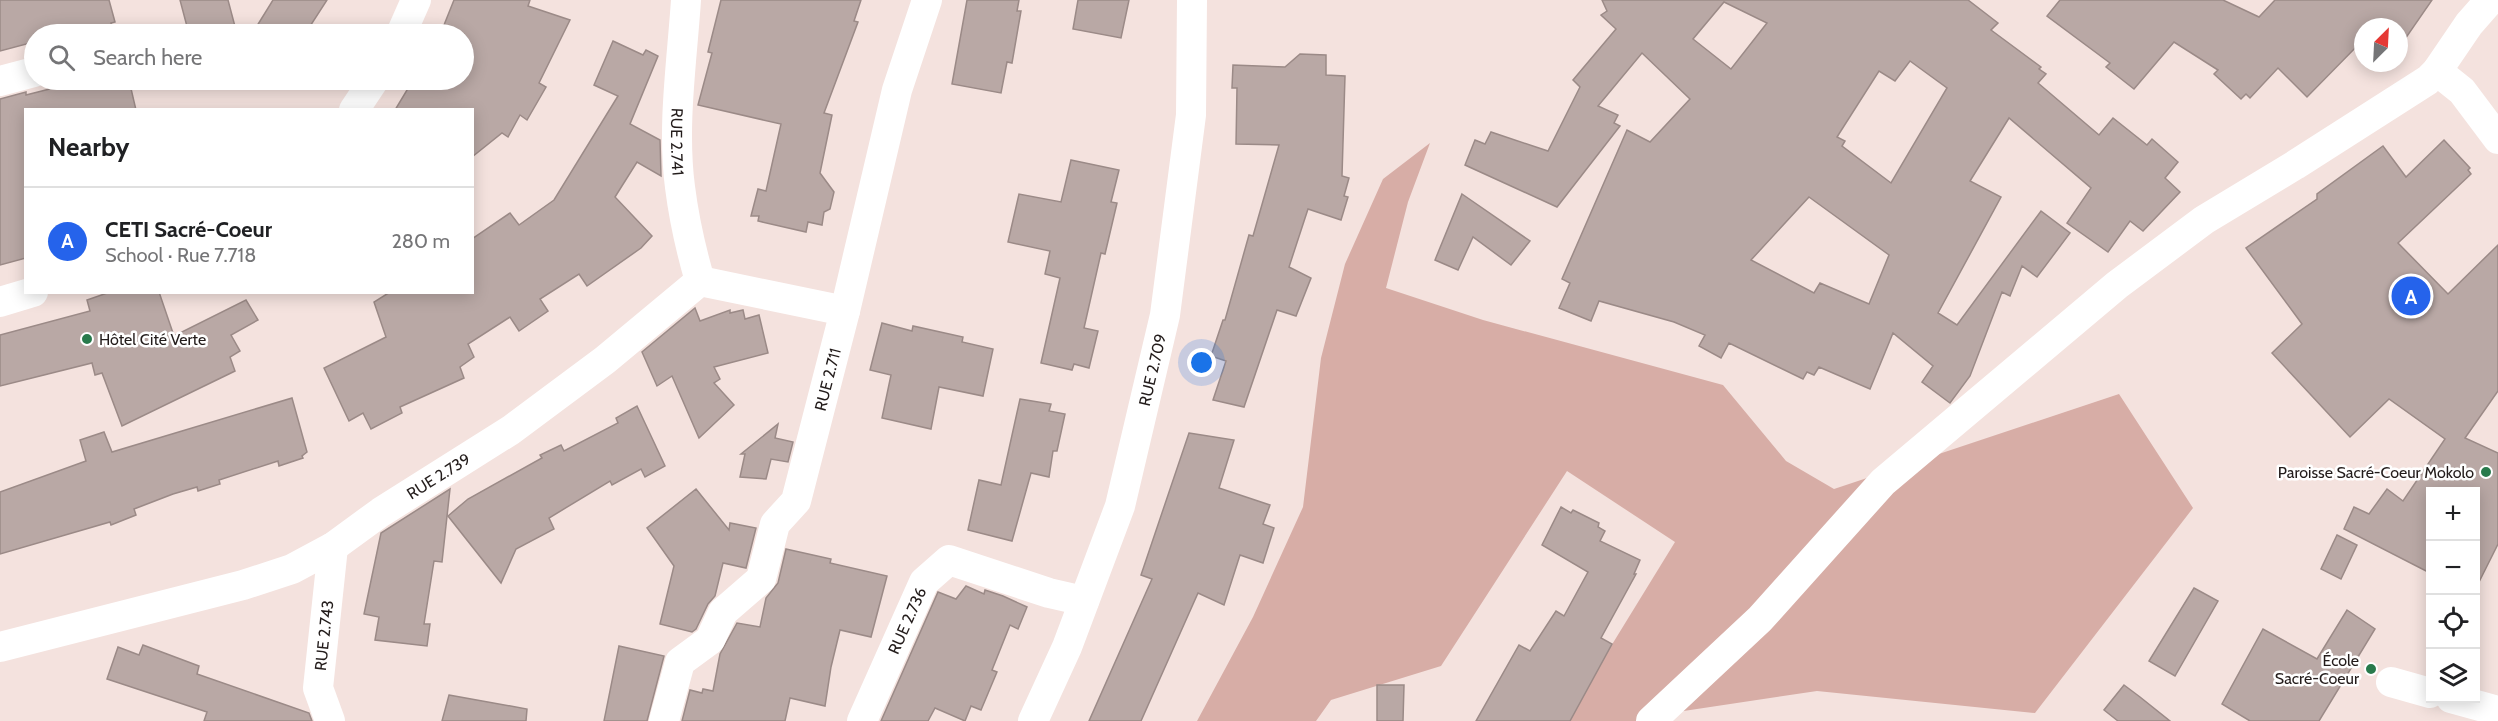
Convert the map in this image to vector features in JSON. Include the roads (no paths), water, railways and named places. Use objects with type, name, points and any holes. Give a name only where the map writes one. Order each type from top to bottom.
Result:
[{"type":"street","points":[[405,24],[416,0]]},
{"type":"street","name":"RUE 2.741","points":[[686,0],[677,137],[679,185],[687,237],[700,281]]},
{"type":"street","name":"RUE 2.711","points":[[664,721],[680,662],[710,640],[723,612],[761,579],[775,524],[796,501],[897,90],[927,0]]},
{"type":"street","name":"RUE 2.709","points":[[1032,721],[1067,647],[1120,506],[1165,315],[1191,115],[1192,0]]},
{"type":"street","points":[[1651,721],[1761,619],[1883,482],[2117,285],[2205,220],[2415,90],[2437,71],[2469,24],[2490,0]]},
{"type":"street","points":[[2437,71],[2462,91],[2498,139]]},
{"type":"street","points":[[0,81],[24,75]]},
{"type":"street","points":[[355,108],[367,90]]},
{"type":"street","points":[[700,281],[844,311]]},
{"type":"street","name":"RUE 2.739","points":[[0,647],[253,582],[292,569],[333,548],[381,512],[511,430],[605,360],[700,281]]},
{"type":"street","points":[[0,302],[26,294]]},
{"type":"street","name":"RUE 2.743","points":[[330,721],[318,688],[333,548]]},
{"type":"street","name":"RUE 2.736","points":[[862,721],[924,582],[949,560],[1049,593],[1084,601]]},
{"type":"street","points":[[2391,682],[2426,692]]},
{"type":"street","points":[[2467,703],[2498,711]]},
{"type":"place","name":"CETI Sacré-Coeur","points":[[2411,296]]},
{"type":"place","name":"Hôtel Cité Verte","points":[[87,339]]},
{"type":"place","name":"Paroisse Sacré-Coeur Mokolo","points":[[2486,472]]},
{"type":"place","name":"École Sacré-Coeur","points":[[2371,669]]}]
